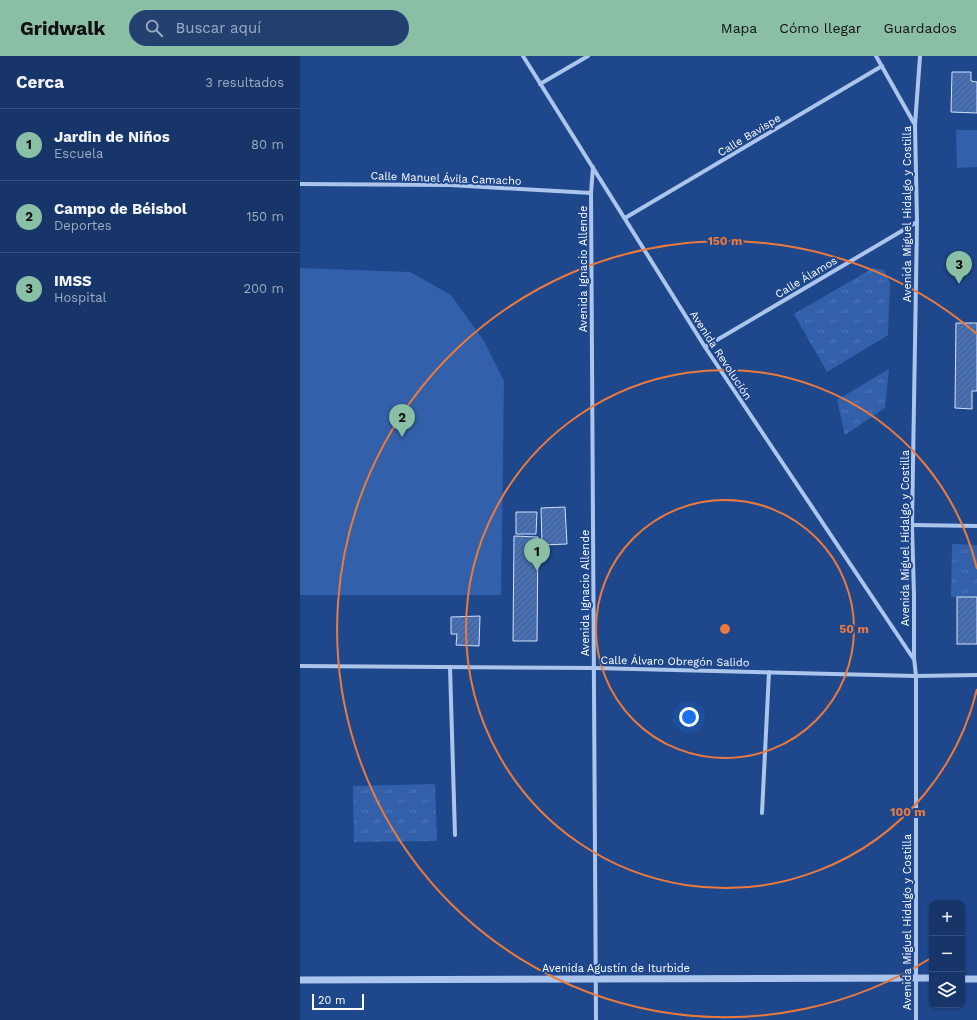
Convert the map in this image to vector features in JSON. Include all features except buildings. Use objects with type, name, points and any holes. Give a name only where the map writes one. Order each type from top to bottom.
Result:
[{"type":"street","name":"Avenida Revolución","points":[[523,56],[705,347],[914,658]]},
{"type":"street","points":[[540,84],[588,56]]},
{"type":"street","points":[[876,56],[916,125]]},
{"type":"street","name":"Avenida Miguel Hidalgo y Costilla","points":[[916,1020],[916,676],[914,658],[912,525],[917,222],[916,125],[920,56]]},
{"type":"street","name":"Calle Bavispe","points":[[625,218],[882,66]]},
{"type":"street","name":"Avenida Ignacio Allende","points":[[593,167],[591,193],[596,1020]]},
{"type":"street","name":"Calle Manuel Ávila Camacho","points":[[300,184],[450,185],[591,193]]},
{"type":"street","name":"Calle Álamos","points":[[705,347],[917,222]]},
{"type":"street","points":[[912,525],[977,526]]},
{"type":"street","name":"Calle Álvaro Obregón Salido","points":[[300,666],[594,668],[916,676],[977,675]]},
{"type":"street","points":[[450,667],[455,835]]},
{"type":"street","points":[[762,813],[769,672]]},
{"type":"street","name":"Avenida Agustín de Iturbide","points":[[300,980],[929,978]]},
{"type":"street","points":[[965,979],[977,979]]},
{"type":"green space","points":[[956,130],[977,130],[977,167],[957,168]]},
{"type":"green space","points":[[300,268],[410,272],[451,295],[484,341],[504,381],[501,595],[300,595]]},
{"type":"green space","points":[[873,268],[884,270],[890,283],[888,335],[827,372],[794,314]]},
{"type":"green space","points":[[889,369],[885,408],[845,435],[837,400]]},
{"type":"green space","points":[[952,544],[977,545],[977,597],[951,597]]},
{"type":"green space","points":[[435,784],[437,841],[354,842],[353,786]]},
{"type":"place","name":"IMSS","points":[[959,284]]},
{"type":"place","name":"Campo de Béisbol","points":[[402,437]]},
{"type":"place","name":"Jardin de Niños","points":[[537,571]]}]
